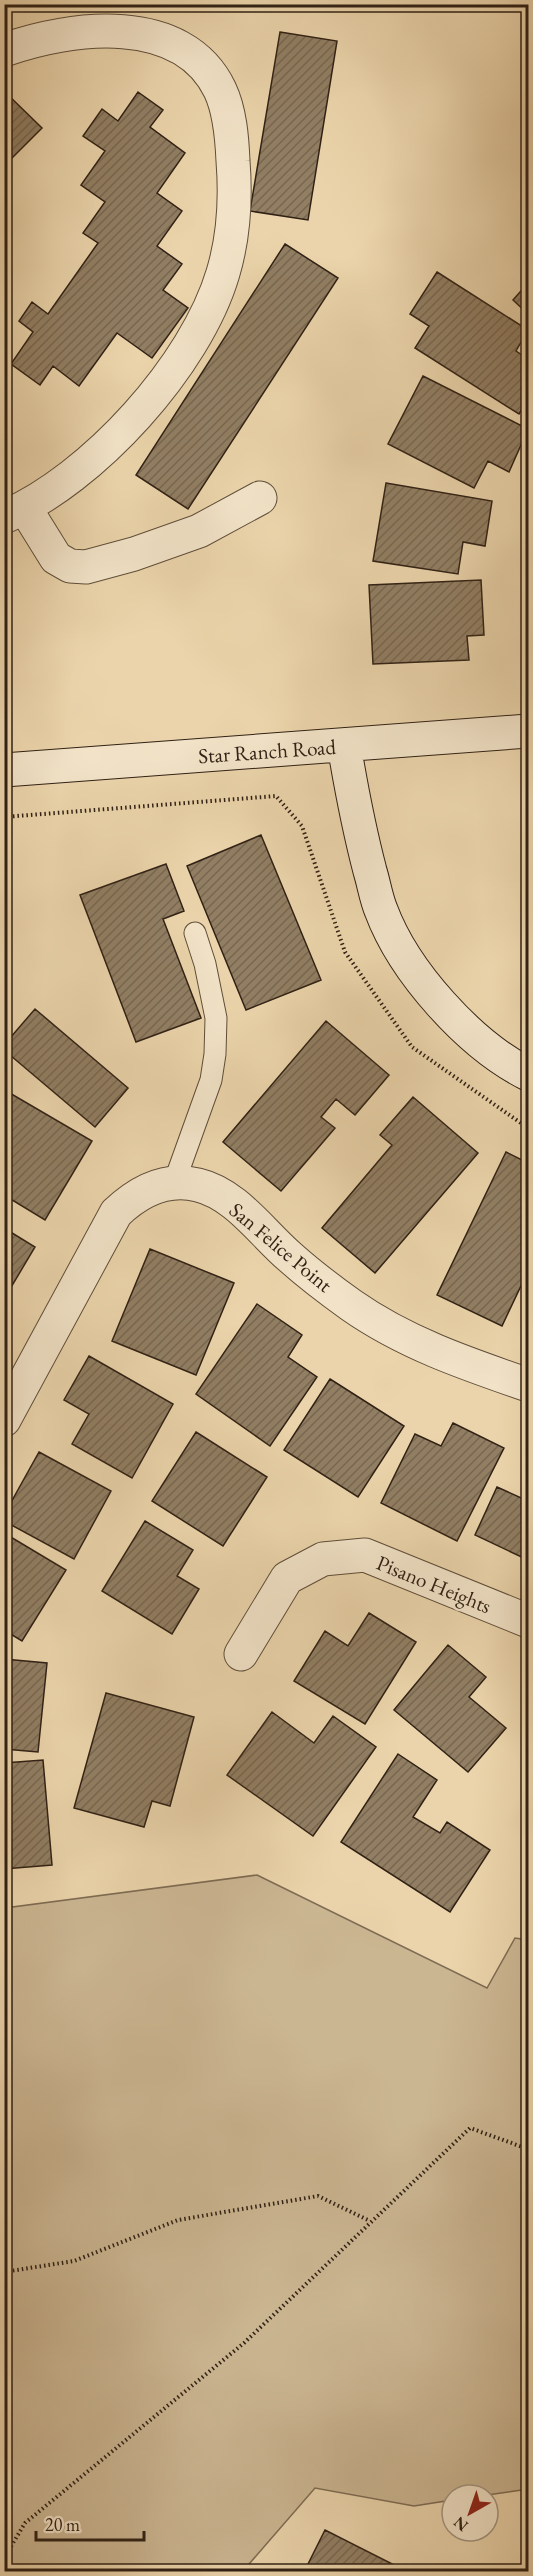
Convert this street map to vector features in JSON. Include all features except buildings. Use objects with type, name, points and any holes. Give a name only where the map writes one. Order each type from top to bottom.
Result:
[{"type":"street","points":[[4,50],[27,42],[98,30],[142,33],[175,44],[201,62],[220,90],[231,131],[235,182],[234,221],[223,274],[200,328],[184,354],[146,404],[112,441],[70,476],[15,512],[56,558],[70,566],[86,567],[134,554],[199,531],[260,498]]},
{"type":"street","name":"Star Ranch Road","points":[[4,770],[528,731]]},
{"type":"street","points":[[344,745],[357,819],[381,911],[405,956],[436,999],[467,1031],[500,1057],[528,1074]]},
{"type":"street","name":"San Felice Point","points":[[4,1420],[116,1213],[132,1197],[154,1187],[174,1183],[199,1185],[240,1209],[290,1257],[352,1306],[432,1352],[528,1385]]},
{"type":"street","name":"Pisano Heights","points":[[241,1654],[287,1578],[322,1559],[365,1555],[528,1621]]},
{"type":"lane","points":[[174,1183],[211,1080],[216,1054],[216,1018],[205,964],[195,933]]},
{"type":"path","points":[[4,817],[276,796],[302,826],[345,952],[412,1047],[528,1128]]},
{"type":"path","points":[[4,2558],[25,2523],[244,2343],[471,2128],[528,2149]]},
{"type":"path","points":[[4,2272],[74,2261],[178,2220],[318,2196],[370,2222]]},
{"type":"shaded area","points":[[257,1875],[487,1988],[515,1938],[528,1940],[528,2489],[500,2493],[500,2483],[440,2483],[440,2502],[414,2506],[315,2488],[243,2571],[5,2571],[5,1908]]}]
